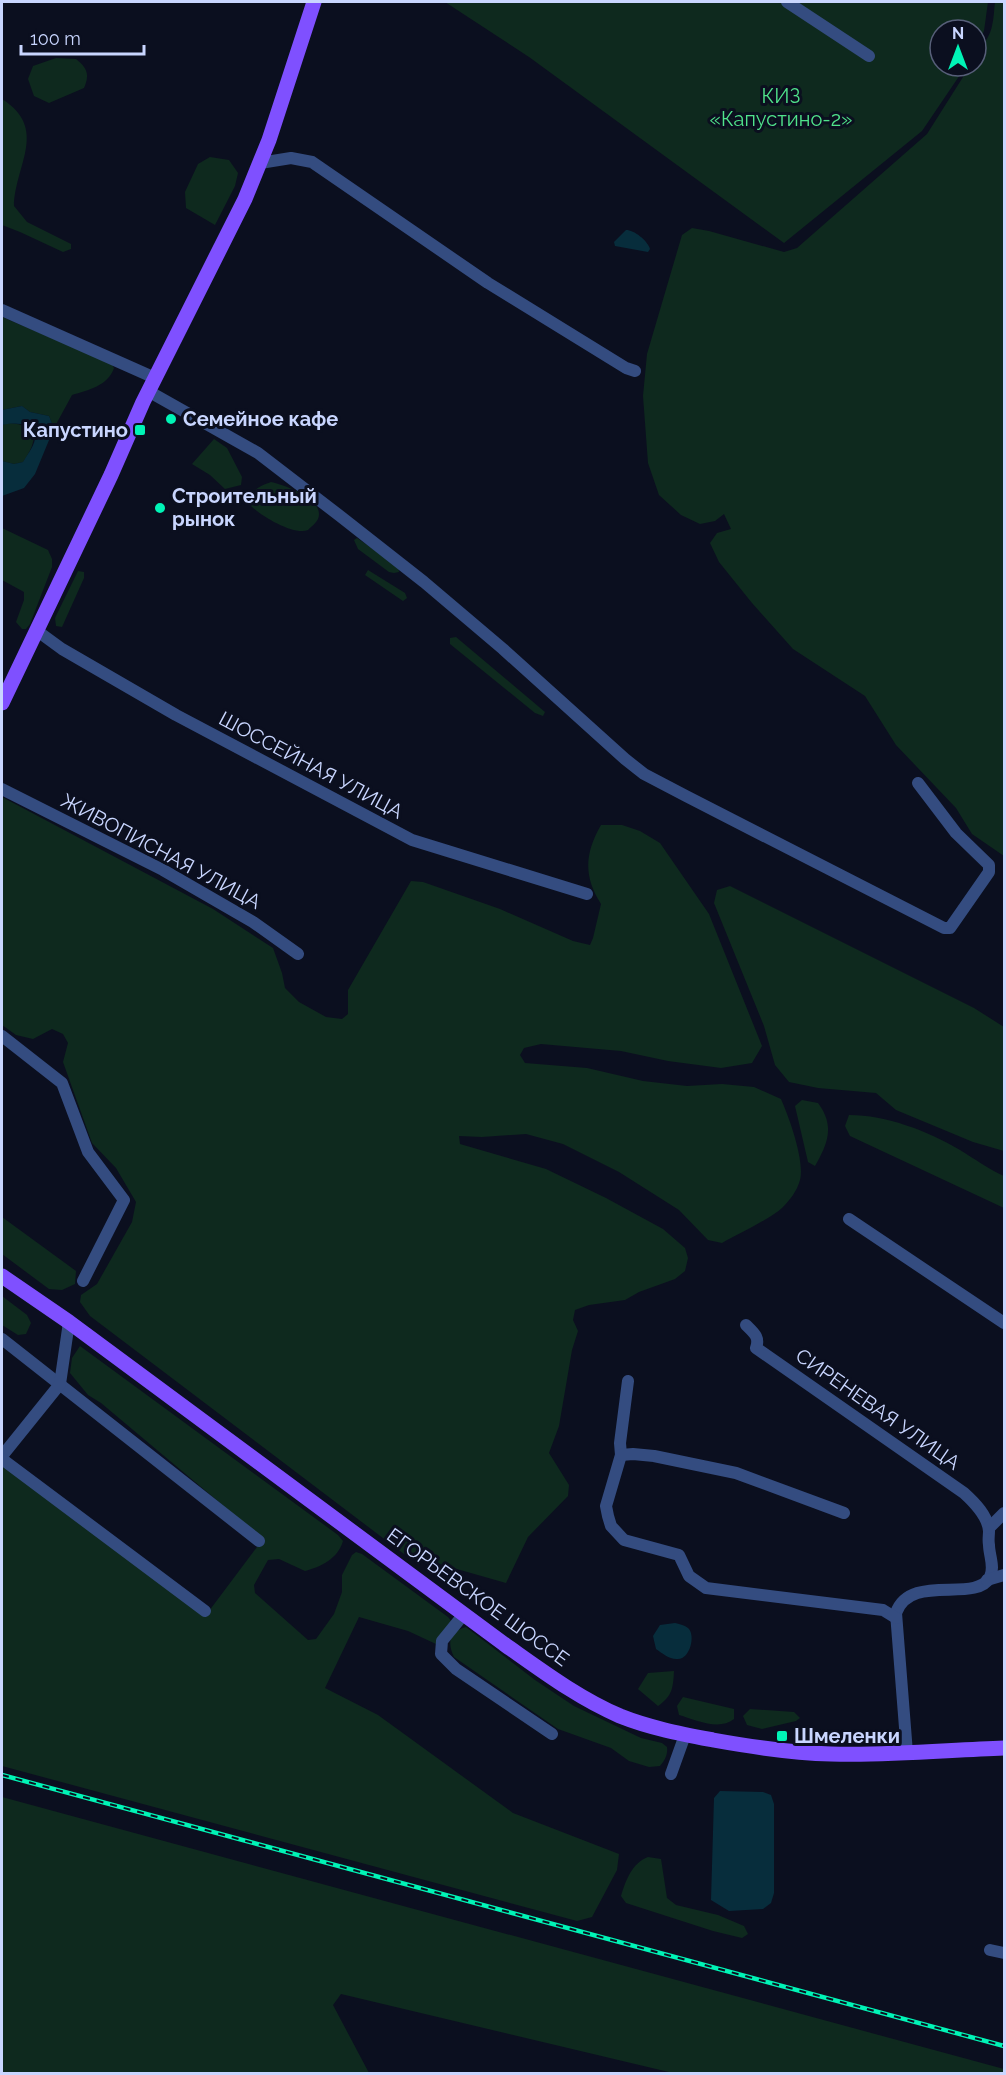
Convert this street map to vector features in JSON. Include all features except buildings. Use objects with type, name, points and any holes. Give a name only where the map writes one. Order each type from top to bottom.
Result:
[{"type":"main road","points":[[4,692],[36,630],[152,384],[246,199],[269,140],[314,2]]},
{"type":"main road","name":"ЕГОРЬЕВСКОЕ ШОССЕ","points":[[2,1276],[69,1322],[547,1674],[595,1704],[622,1717],[685,1735],[742,1745],[819,1753],[907,1753],[1005,1748]]},
{"type":"street","points":[[787,2],[869,56]]},
{"type":"street","points":[[260,163],[291,158],[312,162],[488,283],[626,368],[635,371]]},
{"type":"street","points":[[2,310],[152,384],[258,453],[424,582],[644,774],[768,840],[944,928],[950,928],[989,872],[989,865],[956,833],[918,783]]},
{"type":"street","name":"ШОССЕЙНАЯ УЛИЦА","points":[[36,630],[62,649],[176,715],[412,840],[586,894]]},
{"type":"street","name":"ЖИВОПИСНАЯ УЛИЦА","points":[[2,789],[163,870],[253,922],[298,954]]},
{"type":"street","points":[[2,1036],[62,1083],[88,1152],[124,1200],[83,1281]]},
{"type":"street","points":[[849,1219],[1005,1323]]},
{"type":"street","points":[[69,1322],[60,1384],[2,1458],[205,1611]]},
{"type":"street","name":"СИРЕНЕВАЯ УЛИЦА","points":[[746,1325],[757,1336],[756,1348],[964,1493],[976,1503],[989,1528]]},
{"type":"street","points":[[2,1339],[259,1541]]},
{"type":"street","points":[[628,1381],[621,1455],[606,1506],[611,1526],[624,1540],[679,1555],[689,1576],[706,1588],[883,1610],[896,1618]]},
{"type":"street","points":[[621,1455],[654,1456],[736,1473],[844,1513]]},
{"type":"street","points":[[987,1580],[992,1569],[988,1547],[989,1528],[1005,1514]]},
{"type":"street","points":[[907,1753],[896,1618],[898,1606],[923,1591],[976,1587],[987,1580],[1005,1575]]},
{"type":"street","points":[[464,1614],[442,1641],[441,1654],[456,1669],[552,1734]]},
{"type":"street","points":[[671,1774],[685,1735]]},
{"type":"street","points":[[990,1950],[1005,1953]]},
{"type":"green space","name":"КИЗ «Капустино-2»","points":[[445,2],[988,2],[986,18],[928,18],[928,78],[958,78],[922,131],[784,243],[529,57]]},
{"type":"green space","points":[[995,2],[1004,2],[1004,856],[972,834],[956,808],[896,745],[865,696],[793,649],[752,603],[719,562],[710,543],[717,533],[731,529],[724,514],[715,521],[700,524],[681,515],[659,495],[648,463],[643,396],[647,354],[682,235],[692,228],[784,252],[797,248],[927,134],[962,78],[988,78],[988,35]]},
{"type":"green space","points":[[56,58],[76,59],[85,68],[87,79],[84,88],[49,103],[34,96],[28,79],[33,66]]},
{"type":"green space","points":[[2,99],[16,111],[24,123],[27,135],[14,206],[27,222],[71,244],[71,249],[63,252],[2,225]]},
{"type":"green space","points":[[210,157],[229,160],[238,173],[235,186],[215,225],[186,208],[185,192],[198,164]]},
{"type":"green space","points":[[2,317],[111,363],[114,368],[102,383],[72,395],[54,428],[49,416],[30,412],[22,406],[2,410]]},
{"type":"green space","points":[[8,423],[26,427],[33,435],[31,447],[23,462],[14,464],[2,461],[2,425]]},
{"type":"green space","points":[[214,439],[227,448],[242,477],[241,485],[225,489],[210,475],[192,464]]},
{"type":"green space","points":[[271,482],[302,494],[316,505],[319,512],[318,519],[308,530],[294,530],[286,527],[268,519],[249,504],[251,495],[259,487]]},
{"type":"green space","points":[[2,528],[48,550],[52,559],[52,567],[26,629],[22,629],[16,622],[24,600],[24,592],[2,580]]},
{"type":"green space","points":[[357,538],[398,566],[399,572],[389,572],[358,549],[354,540]]},
{"type":"green space","points":[[368,570],[405,593],[407,598],[403,601],[365,575]]},
{"type":"green space","points":[[78,571],[84,572],[84,578],[62,627],[56,626],[55,618]]},
{"type":"green space","points":[[456,637],[545,712],[543,716],[535,713],[450,644],[450,638]]},
{"type":"green space","points":[[2,797],[213,909],[273,948],[285,988],[299,1002],[326,1017],[342,1019],[348,1014],[348,990],[411,881],[423,882],[500,909],[573,941],[590,945],[601,904],[591,884],[588,864],[592,845],[601,825],[622,825],[640,831],[660,843],[709,914],[762,1046],[752,1063],[721,1068],[668,1061],[621,1051],[541,1044],[524,1048],[520,1055],[525,1063],[587,1068],[643,1081],[687,1086],[722,1084],[754,1087],[781,1099],[795,1139],[801,1172],[797,1188],[782,1208],[762,1222],[722,1243],[708,1240],[679,1210],[619,1172],[563,1144],[526,1134],[459,1136],[460,1144],[546,1169],[606,1198],[663,1229],[685,1248],[688,1258],[685,1271],[675,1279],[639,1292],[625,1300],[589,1305],[575,1310],[573,1320],[578,1331],[572,1350],[559,1426],[549,1453],[569,1485],[568,1496],[528,1537],[506,1583],[404,1554],[90,1316],[80,1302],[81,1295],[97,1284],[132,1222],[136,1202],[116,1168],[92,1143],[63,1062],[68,1043],[63,1034],[52,1029],[33,1039],[16,1035],[2,1025]]},
{"type":"green space","points":[[730,886],[974,1008],[1004,1027],[1004,1151],[973,1142],[896,1110],[876,1093],[818,1088],[789,1082],[775,1065],[764,1026],[714,903],[717,890]]},
{"type":"green space","points":[[802,1100],[818,1103],[827,1119],[826,1142],[815,1166],[808,1162],[795,1106]]},
{"type":"green space","points":[[849,1115],[877,1118],[906,1125],[948,1143],[1004,1176],[1004,1208],[850,1136],[845,1126]]},
{"type":"green space","points":[[2,1217],[76,1271],[75,1284],[62,1290],[49,1289],[2,1254]]},
{"type":"green space","points":[[2,1296],[27,1315],[31,1323],[26,1334],[18,1335],[2,1325]]},
{"type":"green space","points":[[80,1346],[338,1535],[343,1541],[333,1557],[305,1571],[279,1559],[268,1560],[254,1585],[255,1593],[308,1640],[316,1639],[334,1614],[342,1592],[342,1575],[352,1555],[356,1552],[362,1554],[448,1617],[452,1622],[436,1644],[408,1631],[359,1617],[325,1688],[378,1715],[513,1813],[619,1854],[617,1870],[592,1917],[577,1921],[2,1766],[2,1462],[206,1615],[263,1539],[101,1403],[88,1395],[70,1373],[72,1358]]},
{"type":"green space","points":[[466,1627],[535,1680],[574,1706],[641,1738],[662,1743],[667,1747],[667,1755],[660,1766],[649,1767],[629,1761],[611,1748],[558,1729],[454,1657],[451,1638],[460,1629]]},
{"type":"green space","points":[[674,1671],[671,1692],[658,1706],[638,1689],[648,1673]]},
{"type":"green space","points":[[683,1697],[734,1709],[734,1719],[714,1724],[679,1715],[677,1706]]},
{"type":"green space","points":[[750,1709],[794,1712],[800,1718],[762,1729],[747,1725],[743,1716]]},
{"type":"green space","points":[[2,1797],[1004,2069],[1004,2073],[673,2073],[341,1994],[333,2005],[369,2073],[2,2073]]},
{"type":"green space","points":[[648,1857],[661,1859],[667,1898],[676,1905],[718,1915],[744,1926],[748,1934],[742,1938],[713,1931],[626,1903],[621,1896],[628,1878],[638,1863]]},
{"type":"water","points":[[626,230],[643,239],[650,249],[648,252],[615,246],[614,242]]},
{"type":"water","points":[[22,406],[30,412],[49,416],[54,428],[35,474],[24,488],[2,496],[2,461],[14,464],[23,462],[35,439],[33,431],[26,426],[16,423],[2,425],[2,410]]},
{"type":"water","points":[[675,1623],[688,1628],[692,1636],[689,1651],[678,1659],[669,1657],[656,1649],[653,1636],[660,1625]]},
{"type":"water","points":[[720,1791],[763,1792],[771,1795],[774,1804],[774,1893],[771,1903],[763,1909],[729,1911],[711,1900],[714,1798]]},
{"type":"railway","points":[[2,1775],[1004,2046]]},
{"type":"place","name":"Семейное кафе","points":[[171,419]]},
{"type":"place","name":"Капустино","points":[[140,430]]},
{"type":"place","name":"Строительный рынок","points":[[160,508]]},
{"type":"place","name":"Шмеленки","points":[[782,1736]]}]
